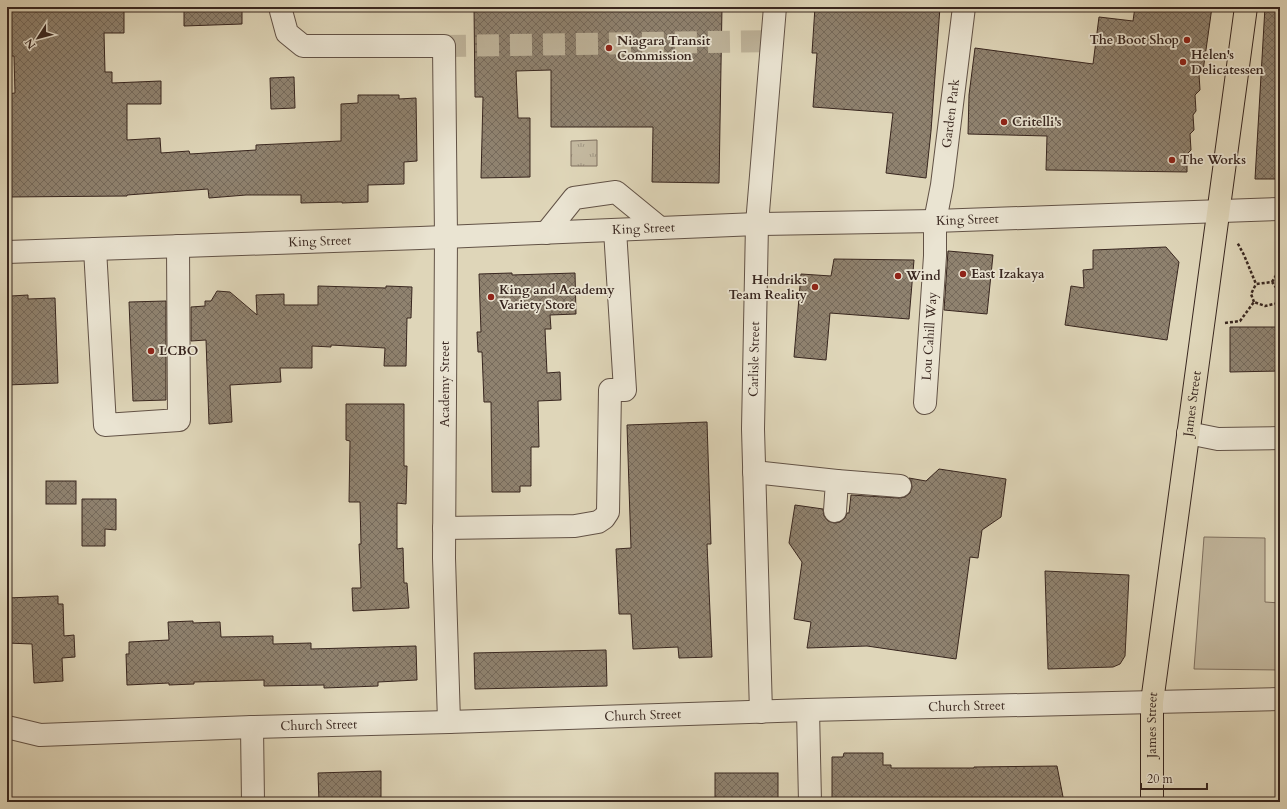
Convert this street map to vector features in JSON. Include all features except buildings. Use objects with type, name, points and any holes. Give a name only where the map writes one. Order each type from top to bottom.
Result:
[{"type":"main road","name":"James Street","points":[[1152,802],[1152,702],[1246,7]]},
{"type":"street","name":"Academy Street","points":[[282,7],[281,11],[287,33],[303,46],[444,46],[446,237],[444,528],[449,722]]},
{"type":"street","name":"Carlisle Street","points":[[761,712],[752,429],[757,224],[775,7]]},
{"type":"street","name":"Garden Park","points":[[935,221],[942,186],[964,7]]},
{"type":"street","points":[[546,233],[574,198],[616,192],[660,228]]},
{"type":"street","name":"King Street","points":[[7,252],[446,237],[757,224],[935,221],[1280,209]]},
{"type":"street","name":"Lou Cahill Way","points":[[925,403],[935,256],[935,221]]},
{"type":"street","points":[[444,528],[575,526],[598,522],[604,518],[608,512],[610,390],[625,390],[615,230]]},
{"type":"street","points":[[95,249],[105,425],[179,420],[178,246]]},
{"type":"street","points":[[1188,433],[1218,439],[1280,438]]},
{"type":"street","points":[[754,472],[900,486]]},
{"type":"street","points":[[835,511],[838,481]]},
{"type":"street","name":"Church Street","points":[[7,727],[40,735],[808,710],[1280,698]]},
{"type":"street","points":[[808,710],[810,802]]},
{"type":"street","points":[[252,727],[253,802]]},
{"type":"path","points":[[1218,211],[1244,255],[1256,284],[1252,294],[1254,302]]},
{"type":"path","points":[[1272,282],[1280,269]]},
{"type":"path","points":[[1256,284],[1272,282]]},
{"type":"path","points":[[1254,302],[1265,306],[1278,303],[1280,293],[1272,282]]},
{"type":"path","points":[[1202,327],[1240,320],[1254,302]]},
{"type":"green space","points":[[597,140],[597,166],[571,166],[571,141]]},
{"type":"green space","points":[[1204,537],[1265,538],[1265,602],[1280,603],[1280,670],[1194,669]]},
{"type":"tunnel","points":[[444,46],[773,41]]},
{"type":"place","name":"The Boot Shop","points":[[1187,40]]},
{"type":"place","name":"Niagara Transit Commission","points":[[609,48]]},
{"type":"place","name":"Helen's Delicatessen","points":[[1183,62]]},
{"type":"place","name":"Critelli's","points":[[1004,122]]},
{"type":"place","name":"The Works","points":[[1172,160]]},
{"type":"place","name":"East Izakaya","points":[[963,274]]},
{"type":"place","name":"Wind","points":[[898,276]]},
{"type":"place","name":"Hendriks Team Reality","points":[[815,287]]},
{"type":"place","name":"King and Academy Variety Store","points":[[491,297]]},
{"type":"place","name":"LCBO","points":[[151,351]]}]
